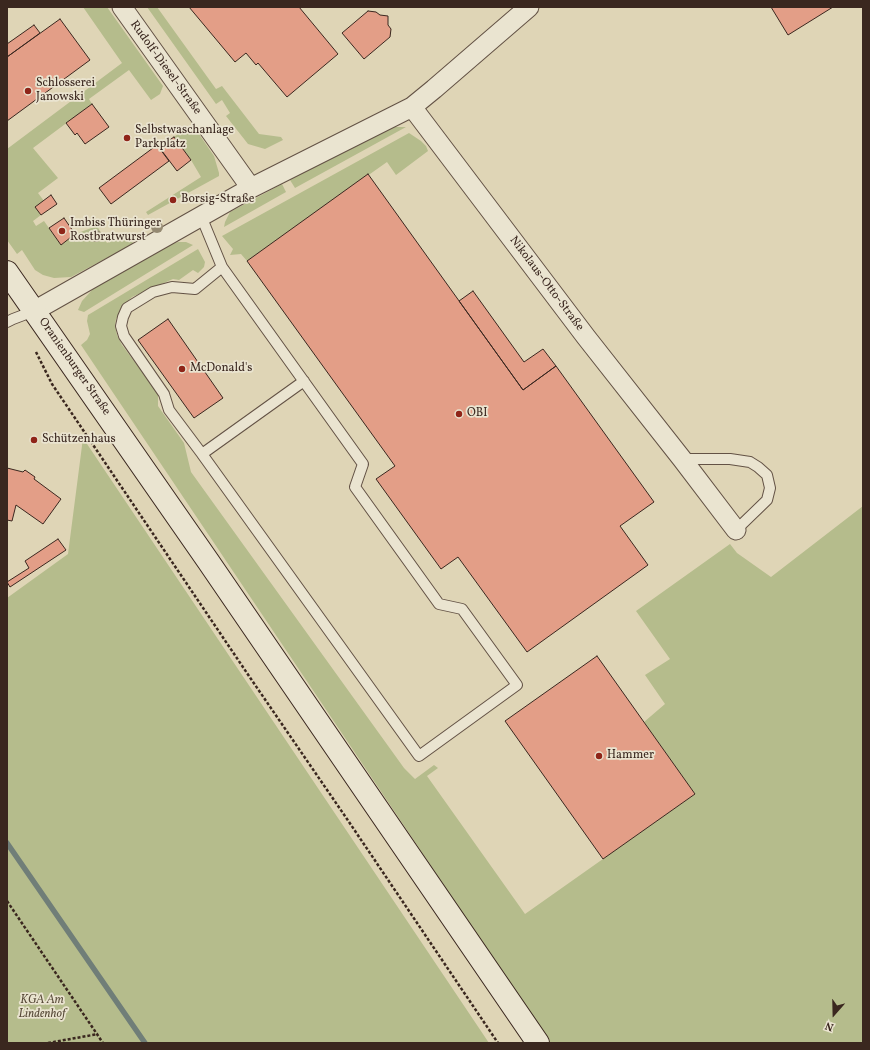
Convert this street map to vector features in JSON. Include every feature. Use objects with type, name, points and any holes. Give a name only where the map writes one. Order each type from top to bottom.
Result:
[{"type":"main road","name":"Oranienburger Straße","points":[[7,272],[208,561],[538,1043]]},
{"type":"street","name":"Rudolf-Diesel-Straße","points":[[122,7],[251,188]]},
{"type":"street","points":[[34,310],[251,188],[412,107],[529,7]]},
{"type":"street","name":"Nikolaus-Otto-Straße","points":[[412,107],[586,337],[736,530]]},
{"type":"lane","points":[[201,216],[222,267],[363,464],[355,487],[439,604],[462,609],[517,685],[419,756],[169,410],[164,394],[124,336],[121,326],[127,308],[153,292],[172,287],[195,289],[222,267]]},
{"type":"lane","points":[[7,322],[34,310]]},
{"type":"lane","points":[[202,454],[304,381]]},
{"type":"lane","name":"Nikolaus-Otto-Straße","points":[[682,459],[730,459],[750,462],[767,475],[770,488],[767,500],[760,509],[736,530]]},
{"type":"path","points":[[35,350],[52,384],[498,1043]]},
{"type":"path","points":[[7,901],[103,1043]]},
{"type":"path","points":[[48,1043],[98,1034]]},
{"type":"green space","points":[[83,7],[107,7],[163,86],[160,94],[151,100],[129,70],[89,99],[92,104],[33,148],[58,178],[38,193],[44,201],[36,207],[41,215],[33,221],[36,226],[44,221],[61,245],[75,234],[97,226],[107,243],[130,233],[133,244],[71,277],[54,278],[43,275],[35,270],[22,250],[17,254],[7,240],[7,149],[122,63]]},
{"type":"green space","points":[[147,7],[157,7],[216,89],[222,86],[259,134],[281,137],[283,140],[265,149],[248,144],[226,116],[230,113],[222,100],[216,104]]},
{"type":"green space","points":[[391,127],[406,127],[295,188],[290,180],[379,132]]},
{"type":"green space","points":[[186,128],[197,131],[214,156],[219,176],[148,215],[146,212],[201,177],[191,160],[174,137]]},
{"type":"green space","points":[[409,133],[421,141],[426,146],[428,151],[396,175],[387,162],[247,261],[241,254],[230,255],[233,249],[222,236]]},
{"type":"green space","points":[[282,184],[286,192],[224,227],[230,212]]},
{"type":"green space","points":[[178,242],[186,242],[193,245],[84,312],[78,310],[82,301],[93,289]]},
{"type":"green space","points":[[198,249],[205,262],[204,267],[198,273],[193,270],[179,280],[173,279],[132,297],[116,319],[115,325],[117,335],[122,345],[158,393],[158,406],[184,443],[191,472],[404,768],[415,779],[434,765],[438,768],[427,776],[525,914],[695,794],[644,722],[665,704],[645,675],[670,659],[636,611],[730,544],[737,553],[771,577],[863,506],[863,1043],[550,1043],[81,345],[87,340],[90,334],[87,321],[88,315]]},
{"type":"green space","name":"KGA Am Lindenhof","points":[[83,438],[489,1043],[7,1043],[7,598],[68,554]]},
{"type":"building","points":[[189,7],[299,7],[338,54],[287,97],[258,63],[256,65],[246,53],[235,62]]},
{"type":"building","points":[[771,7],[833,7],[788,35]]},
{"type":"building","points":[[368,11],[388,16],[388,25],[391,29],[390,37],[364,59],[342,33]]},
{"type":"building","name":"Schlosserei Janowski","points":[[60,19],[90,60],[7,121],[7,57]]},
{"type":"building","points":[[34,25],[40,33],[7,57],[7,44]]},
{"type":"building","points":[[92,104],[109,127],[85,144],[77,133],[75,135],[66,123]]},
{"type":"building","points":[[174,137],[191,160],[177,171],[159,147]]},
{"type":"building","points":[[157,145],[169,161],[111,204],[99,188]]},
{"type":"building","points":[[368,174],[523,390],[556,366],[654,502],[620,526],[648,565],[527,652],[458,557],[441,569],[376,479],[395,466],[247,261]]},
{"type":"building","points":[[51,195],[57,204],[41,215],[35,207]]},
{"type":"building","name":"Imbiss Thüringer Rostbratwurst","points":[[64,218],[75,234],[61,245],[49,228]]},
{"type":"building","points":[[473,291],[524,362],[543,349],[556,366],[523,390],[459,301]]},
{"type":"building","points":[[168,319],[223,398],[194,418],[138,340]]},
{"type":"building","points":[[7,468],[23,472],[25,470],[35,477],[34,479],[61,499],[43,524],[16,505],[12,521],[7,520]]},
{"type":"building","points":[[58,539],[66,550],[10,587],[7,582],[29,568],[25,561]]},
{"type":"building","name":"Hammer","points":[[597,656],[695,794],[603,859],[505,721]]},
{"type":"waterway","points":[[7,843],[145,1043]]},
{"type":"place","name":"Schlosserei Janowski","points":[[28,91]]},
{"type":"place","name":"Selbstwaschanlage Parkplatz","points":[[127,138]]},
{"type":"place","name":"Borsig-Straße","points":[[173,200]]},
{"type":"place","name":"Imbiss Thüringer Rostbratwurst","points":[[62,231]]},
{"type":"place","name":"McDonald's","points":[[182,369]]},
{"type":"place","name":"OBI","points":[[459,414]]},
{"type":"place","name":"Schützenhaus","points":[[34,440]]},
{"type":"place","name":"Hammer","points":[[599,756]]}]
